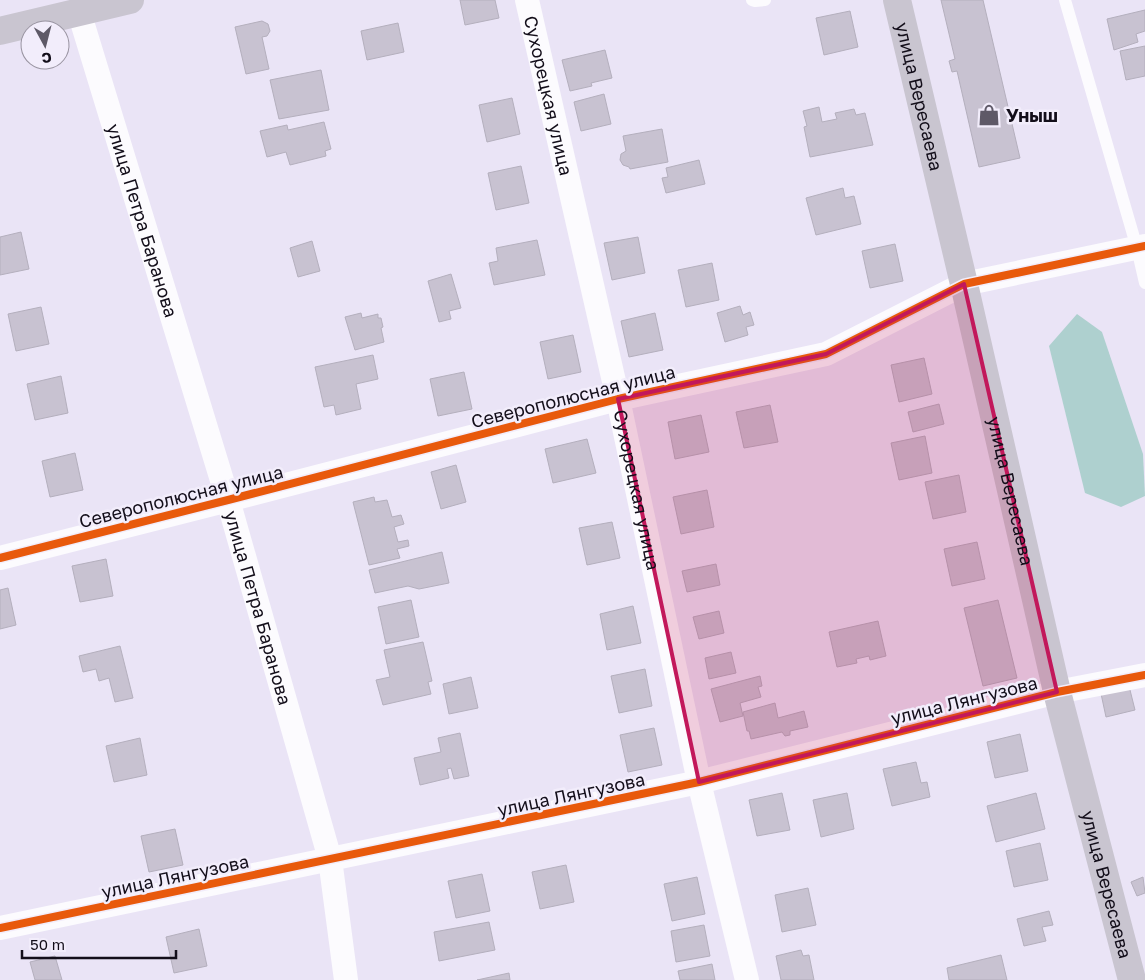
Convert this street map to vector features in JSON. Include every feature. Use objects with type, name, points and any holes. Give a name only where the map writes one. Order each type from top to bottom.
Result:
[{"type":"main road","points":[[0,31],[130,0]]},
{"type":"main road","name":"улица Вересаева","points":[[897,0],[1057,692],[1132,980]]},
{"type":"street","name":"Сухорецкая улица","points":[[527,0],[618,399],[699,782],[746,980]]},
{"type":"street","name":"улица Петра Баранова","points":[[79,12],[228,500],[330,859],[346,980]]},
{"type":"street","name":"Северополюсная улица","points":[[0,558],[618,399],[826,354],[964,284],[1141,247]]},
{"type":"street","name":"улица Лянгузова","points":[[0,928],[699,782],[1057,692],[1145,674]]},
{"type":"lane","points":[[752,0],[765,0]]},
{"type":"lane","points":[[1065,0],[1141,247],[1145,283]]},
{"type":"highlighted area","points":[[964,284],[1057,692],[699,782],[618,399],[826,354]]},
{"type":"shaded area","points":[[1077,314],[1102,332],[1143,454],[1145,496],[1121,507],[1085,493],[1049,346]]},
{"type":"building","points":[[460,0],[495,0],[499,18],[465,25]]},
{"type":"building","name":"Уныш","points":[[941,0],[983,0],[1020,158],[979,167],[957,71],[952,72],[949,61],[955,59]]},
{"type":"building","points":[[1145,10],[1145,31],[1136,34],[1138,42],[1114,50],[1107,19]]},
{"type":"building","points":[[850,11],[858,47],[824,55],[816,18]]},
{"type":"building","points":[[262,21],[268,24],[270,31],[267,36],[262,37],[269,69],[246,74],[235,27]]},
{"type":"building","points":[[398,23],[404,52],[367,60],[361,31]]},
{"type":"building","points":[[1145,46],[1145,76],[1126,80],[1120,51]]},
{"type":"building","points":[[605,50],[612,78],[591,83],[592,86],[570,91],[562,60]]},
{"type":"building","points":[[321,70],[329,110],[279,119],[270,80]]},
{"type":"building","points":[[604,94],[611,124],[581,131],[574,102]]},
{"type":"building","points":[[512,98],[520,134],[487,142],[479,105]]},
{"type":"building","points":[[819,107],[822,122],[837,119],[835,113],[854,109],[856,115],[865,113],[873,145],[810,157],[804,127],[807,126],[803,111]]},
{"type":"building","points":[[324,122],[331,149],[325,151],[326,156],[290,165],[286,152],[267,157],[260,131],[287,125],[288,130]]},
{"type":"building","points":[[662,129],[668,162],[630,169],[623,165],[620,160],[621,154],[626,151],[623,136]]},
{"type":"building","points":[[699,160],[705,184],[666,193],[662,178],[668,177],[666,168]]},
{"type":"building","points":[[521,166],[529,203],[496,210],[488,173]]},
{"type":"building","points":[[843,188],[845,198],[854,196],[861,224],[816,235],[806,198]]},
{"type":"building","points":[[21,232],[29,269],[0,275],[0,237]]},
{"type":"building","points":[[638,237],[645,273],[612,280],[604,243]]},
{"type":"building","points":[[537,240],[545,275],[494,285],[489,263],[498,261],[496,248]]},
{"type":"building","points":[[312,241],[320,271],[298,277],[290,248]]},
{"type":"building","points":[[895,244],[903,281],[870,288],[862,251]]},
{"type":"building","points":[[712,263],[719,300],[686,307],[678,270]]},
{"type":"building","points":[[451,274],[461,308],[449,311],[451,319],[439,322],[428,281]]},
{"type":"building","points":[[740,306],[743,315],[750,312],[754,325],[746,327],[748,335],[725,342],[717,313]]},
{"type":"building","points":[[41,307],[49,344],[16,351],[8,314]]},
{"type":"building","points":[[361,313],[362,318],[378,314],[383,327],[381,328],[384,342],[355,350],[345,317]]},
{"type":"building","points":[[655,313],[663,350],[629,357],[621,321]]},
{"type":"building","points":[[573,335],[581,372],[548,379],[540,342]]},
{"type":"building","points":[[373,355],[378,379],[356,384],[361,409],[336,415],[334,405],[324,407],[315,367]]},
{"type":"building","points":[[924,358],[932,394],[899,402],[891,365]]},
{"type":"building","points":[[464,372],[472,409],[438,416],[430,379]]},
{"type":"building","points":[[61,376],[68,413],[35,420],[27,384]]},
{"type":"building","points":[[939,404],[944,424],[913,432],[908,412]]},
{"type":"building","points":[[770,405],[778,442],[744,448],[736,412]]},
{"type":"building","points":[[701,415],[709,452],[675,459],[668,422]]},
{"type":"building","points":[[925,436],[932,473],[899,480],[891,443]]},
{"type":"building","points":[[587,439],[596,473],[553,483],[545,449]]},
{"type":"building","points":[[75,453],[83,490],[50,497],[42,461]]},
{"type":"building","points":[[456,465],[466,502],[441,509],[431,472]]},
{"type":"building","points":[[959,475],[966,512],[933,519],[925,482]]},
{"type":"building","points":[[707,490],[714,527],[681,534],[673,497]]},
{"type":"building","points":[[374,497],[375,502],[387,500],[392,517],[401,515],[404,524],[394,527],[398,542],[408,540],[409,546],[397,549],[400,558],[369,565],[353,502]]},
{"type":"building","points":[[612,522],[620,558],[587,565],[579,528]]},
{"type":"building","points":[[977,542],[985,579],[952,586],[944,549]]},
{"type":"building","points":[[442,552],[449,583],[419,589],[408,586],[375,593],[369,570]]},
{"type":"building","points":[[106,559],[113,596],[80,602],[72,566]]},
{"type":"building","points":[[716,564],[720,585],[687,592],[682,571]]},
{"type":"building","points":[[8,588],[16,625],[0,629],[0,590]]},
{"type":"building","points":[[411,600],[419,637],[386,644],[378,607]]},
{"type":"building","points":[[998,600],[1017,678],[983,686],[964,608]]},
{"type":"building","points":[[633,606],[641,643],[607,650],[600,614]]},
{"type":"building","points":[[719,611],[724,633],[699,639],[693,617]]},
{"type":"building","points":[[878,621],[886,656],[870,660],[869,656],[856,659],[857,663],[837,667],[829,632]]},
{"type":"building","points":[[423,642],[432,681],[428,682],[431,694],[383,705],[376,680],[390,677],[384,650]]},
{"type":"building","points":[[120,646],[133,698],[115,702],[109,678],[99,681],[96,669],[83,672],[79,656]]},
{"type":"building","points":[[731,652],[736,673],[709,679],[705,658]]},
{"type":"building","points":[[645,669],[652,706],[619,713],[611,676]]},
{"type":"building","points":[[760,676],[762,686],[758,687],[761,697],[740,703],[743,716],[720,722],[711,689]]},
{"type":"building","points":[[471,677],[478,708],[449,714],[443,684]]},
{"type":"building","points":[[1128,682],[1135,710],[1106,717],[1100,689]]},
{"type":"building","points":[[775,703],[778,718],[804,711],[808,727],[790,731],[790,735],[785,736],[782,732],[751,739],[749,731],[747,731],[743,712]]},
{"type":"building","points":[[654,728],[662,765],[628,772],[620,735]]},
{"type":"building","points":[[460,733],[469,776],[454,779],[451,768],[447,769],[449,778],[420,785],[414,758],[441,752],[438,738]]},
{"type":"building","points":[[1020,734],[1028,771],[995,778],[987,742]]},
{"type":"building","points":[[140,738],[147,775],[114,782],[106,746]]},
{"type":"building","points":[[916,762],[921,783],[927,782],[930,797],[892,806],[883,769]]},
{"type":"building","points":[[782,793],[790,830],[757,836],[749,800]]},
{"type":"building","points":[[847,793],[854,829],[821,837],[813,800]]},
{"type":"building","points":[[1036,793],[1045,829],[996,842],[987,806]]},
{"type":"building","points":[[175,829],[183,865],[149,872],[141,836]]},
{"type":"building","points":[[1040,843],[1048,880],[1014,887],[1006,851]]},
{"type":"building","points":[[566,865],[574,902],[540,909],[532,872]]},
{"type":"building","points":[[482,874],[490,911],[456,918],[448,881]]},
{"type":"building","points":[[697,877],[705,914],[672,921],[664,884]]},
{"type":"building","points":[[1143,877],[1145,893],[1137,896],[1131,882]]},
{"type":"building","points":[[808,888],[816,925],[782,932],[775,895]]},
{"type":"building","points":[[1049,911],[1053,925],[1042,927],[1046,941],[1024,946],[1017,919]]},
{"type":"building","points":[[489,922],[495,950],[439,961],[434,932]]},
{"type":"building","points":[[704,925],[710,956],[676,962],[671,931]]},
{"type":"building","points":[[199,929],[207,966],[174,973],[166,937]]},
{"type":"building","points":[[801,950],[803,956],[809,955],[814,980],[781,980],[776,956]]},
{"type":"building","points":[[1001,955],[1007,980],[949,980],[947,968]]},
{"type":"building","points":[[55,956],[62,980],[35,980],[30,962]]},
{"type":"building","points":[[712,964],[715,980],[680,980],[678,971]]},
{"type":"building","points":[[509,973],[510,980],[477,980]]},
{"type":"cycle path","points":[[0,558],[618,399],[826,354],[964,284],[1145,246]]},
{"type":"cycle path","points":[[0,928],[699,782],[1057,692],[1145,675]]},
{"type":"place","name":"Уныш","points":[[989,115]]}]
